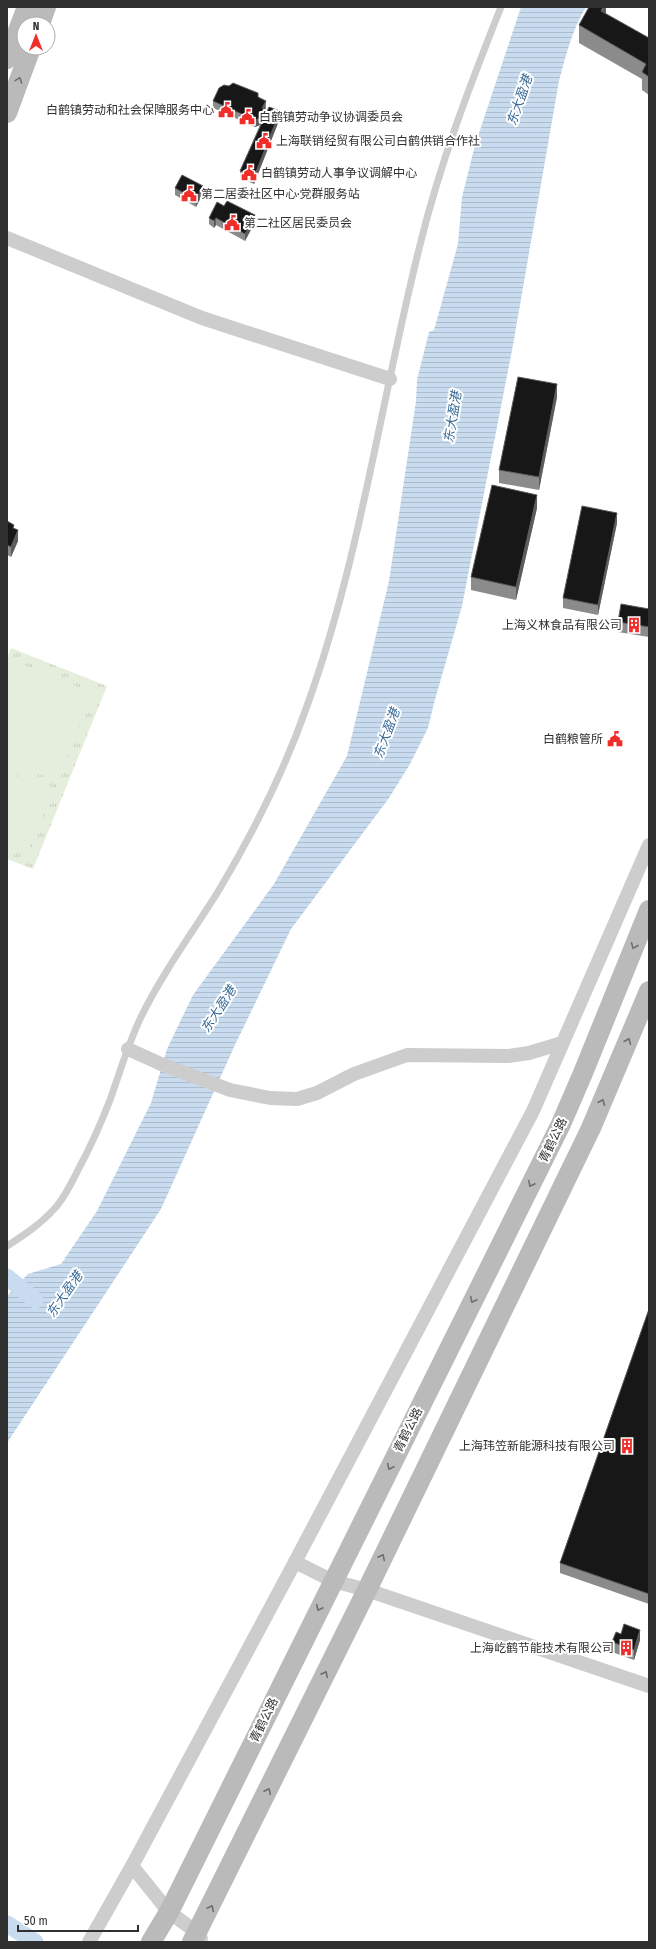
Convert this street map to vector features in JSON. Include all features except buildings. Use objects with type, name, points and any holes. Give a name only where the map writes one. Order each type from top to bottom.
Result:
[{"type":"main road","points":[[7,59],[27,7]]},
{"type":"main road","points":[[7,113],[28,56]]},
{"type":"main road","name":"青鹤公路","points":[[151,1942],[169,1912],[561,1124],[649,910]]},
{"type":"main road","points":[[198,1939],[591,1128],[649,991]]},
{"type":"street","points":[[7,238],[202,318],[390,379]]},
{"type":"street","points":[[89,1942],[132,1866],[295,1562],[533,1110],[649,845]]},
{"type":"street","points":[[128,1049],[161,1064],[230,1090],[270,1098],[297,1099],[317,1093],[354,1074],[407,1055],[508,1056],[529,1053],[562,1043]]},
{"type":"street","points":[[295,1562],[333,1581],[367,1590],[649,1686]]},
{"type":"street","points":[[132,1866],[169,1912],[198,1939]]},
{"type":"lane","points":[[7,1246],[33,1230],[56,1207],[72,1183],[90,1148],[109,1103],[140,1018],[167,970],[217,892],[249,838],[306,708],[346,578],[364,508],[390,379],[420,243],[444,160],[472,79],[501,7]]},
{"type":"green space","points":[[11,648],[107,686],[33,869],[7,859],[7,659]]},
{"type":"green space","points":[[19,663],[93,693],[57,781],[7,761],[7,692]]},
{"type":"green space","points":[[7,769],[18,773],[7,799]]},
{"type":"green space","points":[[19,774],[54,788],[28,851],[7,842],[7,803]]},
{"type":"water","name":"东大盈港","points":[[521,7],[586,7],[573,34],[559,81],[513,345],[462,606],[428,728],[410,764],[389,798],[291,929],[234,1047],[161,1209],[7,1443],[7,1296],[28,1274],[61,1264],[97,1211],[151,1103],[167,1049],[193,995],[274,884],[347,756],[389,581],[416,401],[417,380],[429,332],[434,330],[458,244],[462,197],[475,145]]},
{"type":"waterway","points":[[7,1277],[35,1300]]},
{"type":"waterway","points":[[7,1924],[35,1942]]},
{"type":"place","name":"白鹤镇劳动和社会保障服务中心","points":[[226,110]]},
{"type":"place","name":"白鹤镇劳动争议协调委员会","points":[[247,117]]},
{"type":"place","name":"上海联销经贸有限公司白鹤供销合作社","points":[[264,141]]},
{"type":"place","name":"白鹤镇劳动人事争议调解中心","points":[[249,173]]},
{"type":"place","name":"第二居委社区中心·党群服务站","points":[[189,194]]},
{"type":"place","name":"第二社区居民委员会","points":[[232,223]]},
{"type":"place","name":"上海义林食品有限公司","points":[[634,625]]},
{"type":"place","name":"白鹤粮管所","points":[[615,739]]},
{"type":"place","name":"上海玮笠新能源科技有限公司","points":[[627,1446]]},
{"type":"place","name":"上海屹鹤节能技术有限公司","points":[[626,1648]]}]
